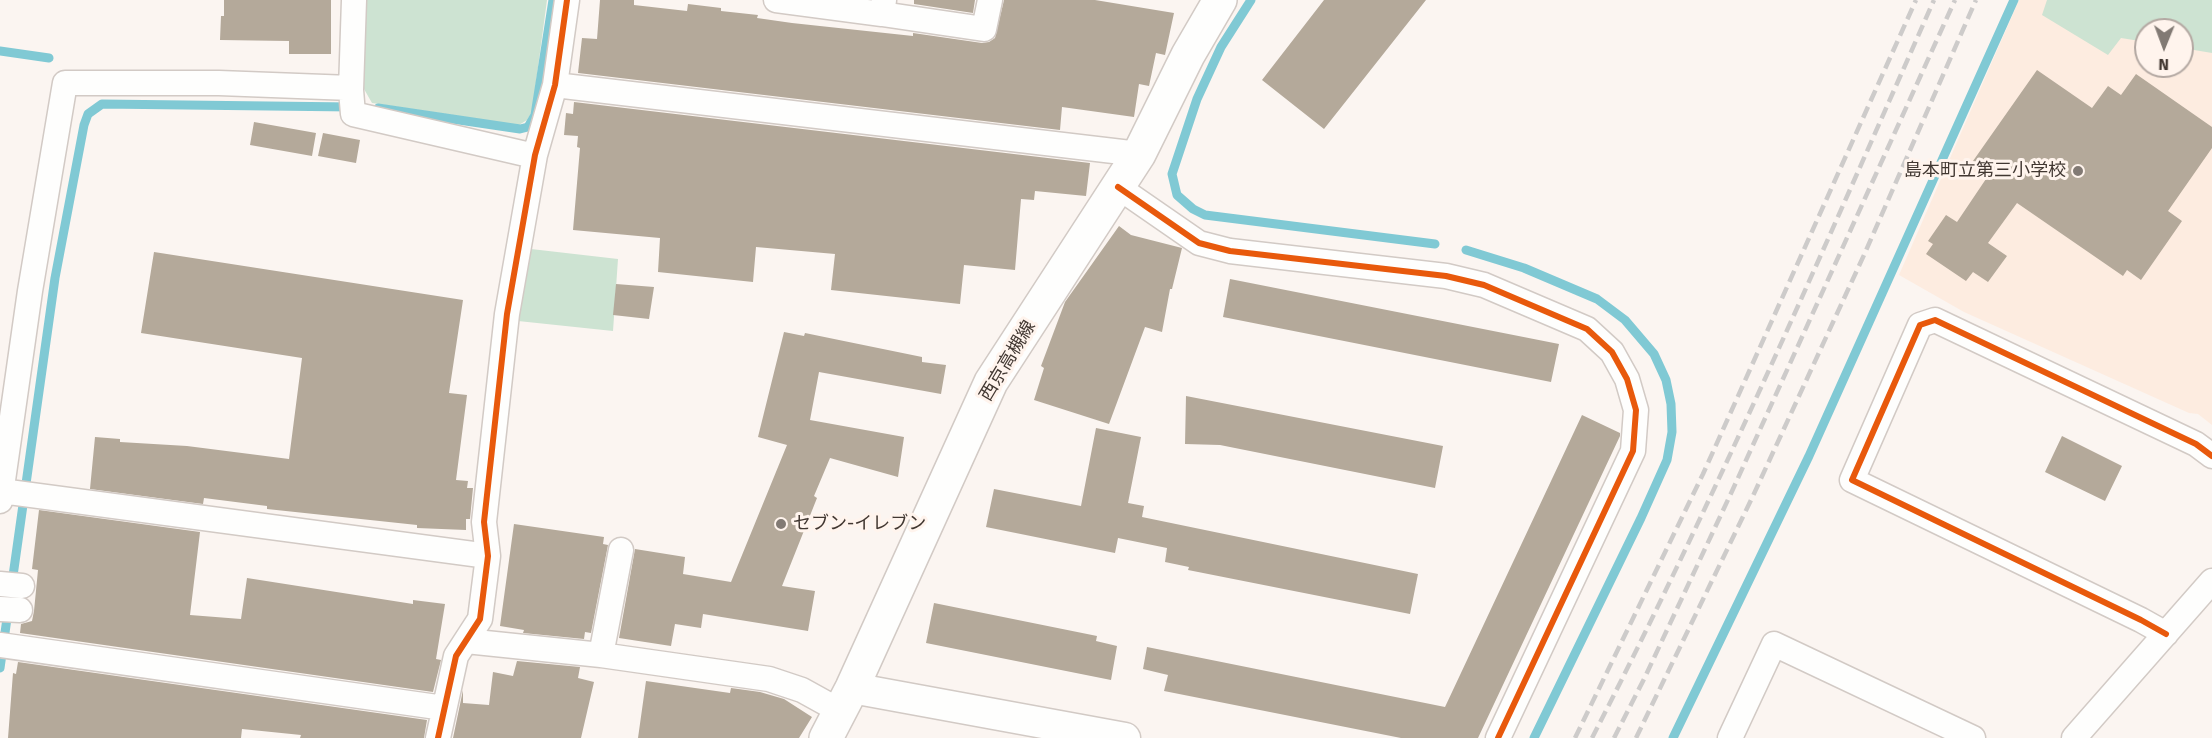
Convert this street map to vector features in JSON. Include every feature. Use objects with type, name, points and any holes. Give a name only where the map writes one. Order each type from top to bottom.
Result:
[{"type":"main road","name":"西京高槻線","points":[[839,712],[991,382],[1140,154],[1188,55],[1220,0]]},
{"type":"street","points":[[351,98],[354,0]]},
{"type":"street","points":[[438,738],[456,656],[480,619],[488,556],[484,522],[507,314],[535,154],[555,85],[567,0]]},
{"type":"street","points":[[776,0],[883,7],[984,29],[990,0]]},
{"type":"street","points":[[488,556],[44,496],[1,496],[28,306],[65,83],[219,83],[351,98],[530,155],[535,154]]},
{"type":"street","points":[[555,85],[1140,154]]},
{"type":"street","points":[[1118,188],[1199,243],[1230,251],[1446,276],[1484,285],[1587,329],[1612,352],[1628,379],[1636,410],[1633,451],[1499,738]]},
{"type":"street","points":[[2166,634],[1852,480],[1920,325],[1935,320],[2196,444],[2212,456]]},
{"type":"street","points":[[601,655],[621,550]]},
{"type":"street","points":[[2074,738],[2212,581]]},
{"type":"street","points":[[466,641],[601,655],[770,679],[802,690],[839,712],[1125,738]]},
{"type":"street","points":[[1730,738],[1774,644],[1973,738]]},
{"type":"street","points":[[12,647],[444,708]]},
{"type":"shaded area","name":"島本町立第三小学校","points":[[2019,0],[2212,0],[2212,425],[2198,414],[2189,413],[1964,312],[1899,275]]},
{"type":"green space","points":[[363,0],[547,0],[532,112],[527,120],[519,125],[372,103],[360,82]]},
{"type":"green space","points":[[2047,0],[2212,0],[2212,53],[2194,50],[2194,18],[2134,18],[2134,40],[2121,38],[2108,55],[2042,15]]},
{"type":"green space","points":[[531,249],[618,259],[613,331],[518,321]]},
{"type":"building","points":[[224,0],[331,0],[331,54],[289,54],[289,41],[220,40]]},
{"type":"building","points":[[600,0],[634,0],[634,5],[687,11],[688,4],[721,8],[721,11],[758,15],[757,18],[792,23],[913,36],[913,33],[982,43],[995,38],[1004,0],[1095,0],[1174,13],[1165,55],[1156,53],[1149,86],[1139,84],[1134,117],[1062,107],[1060,130],[578,73],[582,38],[597,39]]},
{"type":"building","points":[[914,0],[975,0],[973,13],[914,4]]},
{"type":"building","points":[[1324,0],[1426,0],[1324,129],[1262,80]]},
{"type":"building","points":[[2037,70],[2092,108],[2108,86],[2121,95],[2134,77],[2142,78],[2212,127],[2212,148],[2168,211],[2182,221],[2141,280],[2127,270],[2123,276],[2017,203],[1988,243],[2007,256],[1988,282],[1973,272],[1966,281],[1926,254],[1933,244],[1928,241],[1946,215],[1957,222],[1990,173],[1973,161]]},
{"type":"building","points":[[574,102],[1090,163],[1086,196],[1035,191],[1034,200],[1021,199],[1015,270],[964,265],[960,304],[831,290],[835,254],[756,247],[753,282],[658,272],[660,238],[573,230],[580,148],[577,147],[578,136],[564,135],[566,113],[573,114]]},
{"type":"building","points":[[254,122],[316,133],[312,156],[250,145]]},
{"type":"building","points":[[323,133],[360,140],[356,163],[318,156]]},
{"type":"building","points":[[1119,226],[1131,235],[1182,248],[1172,289],[1170,289],[1162,332],[1145,327],[1109,424],[1034,400],[1044,368],[1041,366],[1065,302]]},
{"type":"building","points":[[154,252],[463,300],[449,393],[467,395],[456,480],[468,481],[467,488],[473,488],[470,519],[466,519],[466,530],[417,528],[417,525],[267,509],[267,506],[204,498],[203,504],[90,489],[95,437],[120,439],[120,442],[187,446],[289,459],[302,358],[141,333]]},
{"type":"building","points":[[1230,279],[1559,344],[1551,382],[1223,317]]},
{"type":"building","points":[[616,284],[654,287],[649,319],[613,315]]},
{"type":"building","points":[[784,332],[804,336],[805,333],[922,357],[922,362],[946,365],[941,394],[819,372],[810,420],[904,437],[898,477],[830,458],[814,496],[817,498],[782,586],[815,591],[808,631],[703,614],[701,628],[675,624],[671,646],[619,638],[635,549],[685,557],[683,574],[731,582],[787,445],[758,437]]},
{"type":"building","points":[[1186,396],[1443,446],[1435,488],[1220,445],[1185,444]]},
{"type":"building","points":[[1582,415],[1620,433],[1620,436],[1478,738],[1401,738],[1164,691],[1168,675],[1143,669],[1147,647],[1445,707]]},
{"type":"building","points":[[1096,428],[1141,437],[1128,503],[1144,506],[1142,517],[1418,574],[1410,614],[1188,570],[1189,567],[1165,562],[1167,548],[1118,538],[1115,553],[986,527],[994,489],[1081,506]]},
{"type":"building","points":[[2062,436],[2122,466],[2105,501],[2045,472]]},
{"type":"building","points":[[39,510],[200,532],[190,615],[241,619],[247,578],[413,604],[413,600],[445,604],[436,659],[441,660],[433,692],[20,633],[21,624],[32,621],[34,611],[38,570],[32,569]]},
{"type":"building","points":[[514,524],[604,537],[603,544],[608,545],[591,633],[585,632],[584,639],[523,633],[524,630],[500,626]]},
{"type":"building","points":[[934,603],[1097,636],[1096,641],[1117,646],[1111,680],[926,643]]},
{"type":"building","points":[[517,661],[580,667],[578,678],[594,682],[581,738],[453,738],[463,690],[463,703],[489,705],[493,672],[513,676]]},
{"type":"building","points":[[18,662],[427,720],[424,738],[300,738],[301,735],[242,729],[241,738],[8,738],[13,673],[16,674]]},
{"type":"building","points":[[646,681],[730,693],[731,688],[760,692],[784,699],[812,717],[799,738],[638,738]]},
{"type":"waterway","points":[[378,108],[520,129],[528,127],[535,115],[553,0]]},
{"type":"waterway","points":[[1251,0],[1221,47],[1197,99],[1172,174],[1177,195],[1193,209],[1205,215],[1435,244]]},
{"type":"waterway","points":[[1673,738],[1809,456],[2014,0]]},
{"type":"waterway","points":[[0,51],[49,58]]},
{"type":"waterway","points":[[0,668],[55,278],[88,114],[102,104],[352,107]]},
{"type":"waterway","points":[[1466,250],[1524,268],[1597,299],[1625,320],[1654,354],[1666,380],[1671,404],[1672,432],[1667,460],[1534,738]]},
{"type":"railway","points":[[1575,738],[1703,474],[1916,0]]},
{"type":"railway","points":[[1592,738],[1726,464],[1934,0]]},
{"type":"railway","points":[[1614,738],[1733,489],[1955,0]]},
{"type":"railway","points":[[1636,738],[1752,498],[1864,255],[1976,0]]},
{"type":"cycle path","points":[[438,738],[456,656],[480,619],[488,556],[484,522],[507,314],[535,155],[555,85],[567,0]]},
{"type":"cycle path","points":[[1118,187],[1199,243],[1230,251],[1446,276],[1484,285],[1587,329],[1612,352],[1627,379],[1636,410],[1633,451],[1498,738]]},
{"type":"cycle path","points":[[2166,634],[1852,480],[1920,325],[1935,320],[2196,444],[2212,456]]},
{"type":"place","name":"島本町立第三小学校","points":[[2078,171]]},
{"type":"place","name":"セブン-イレブン","points":[[781,524]]}]
